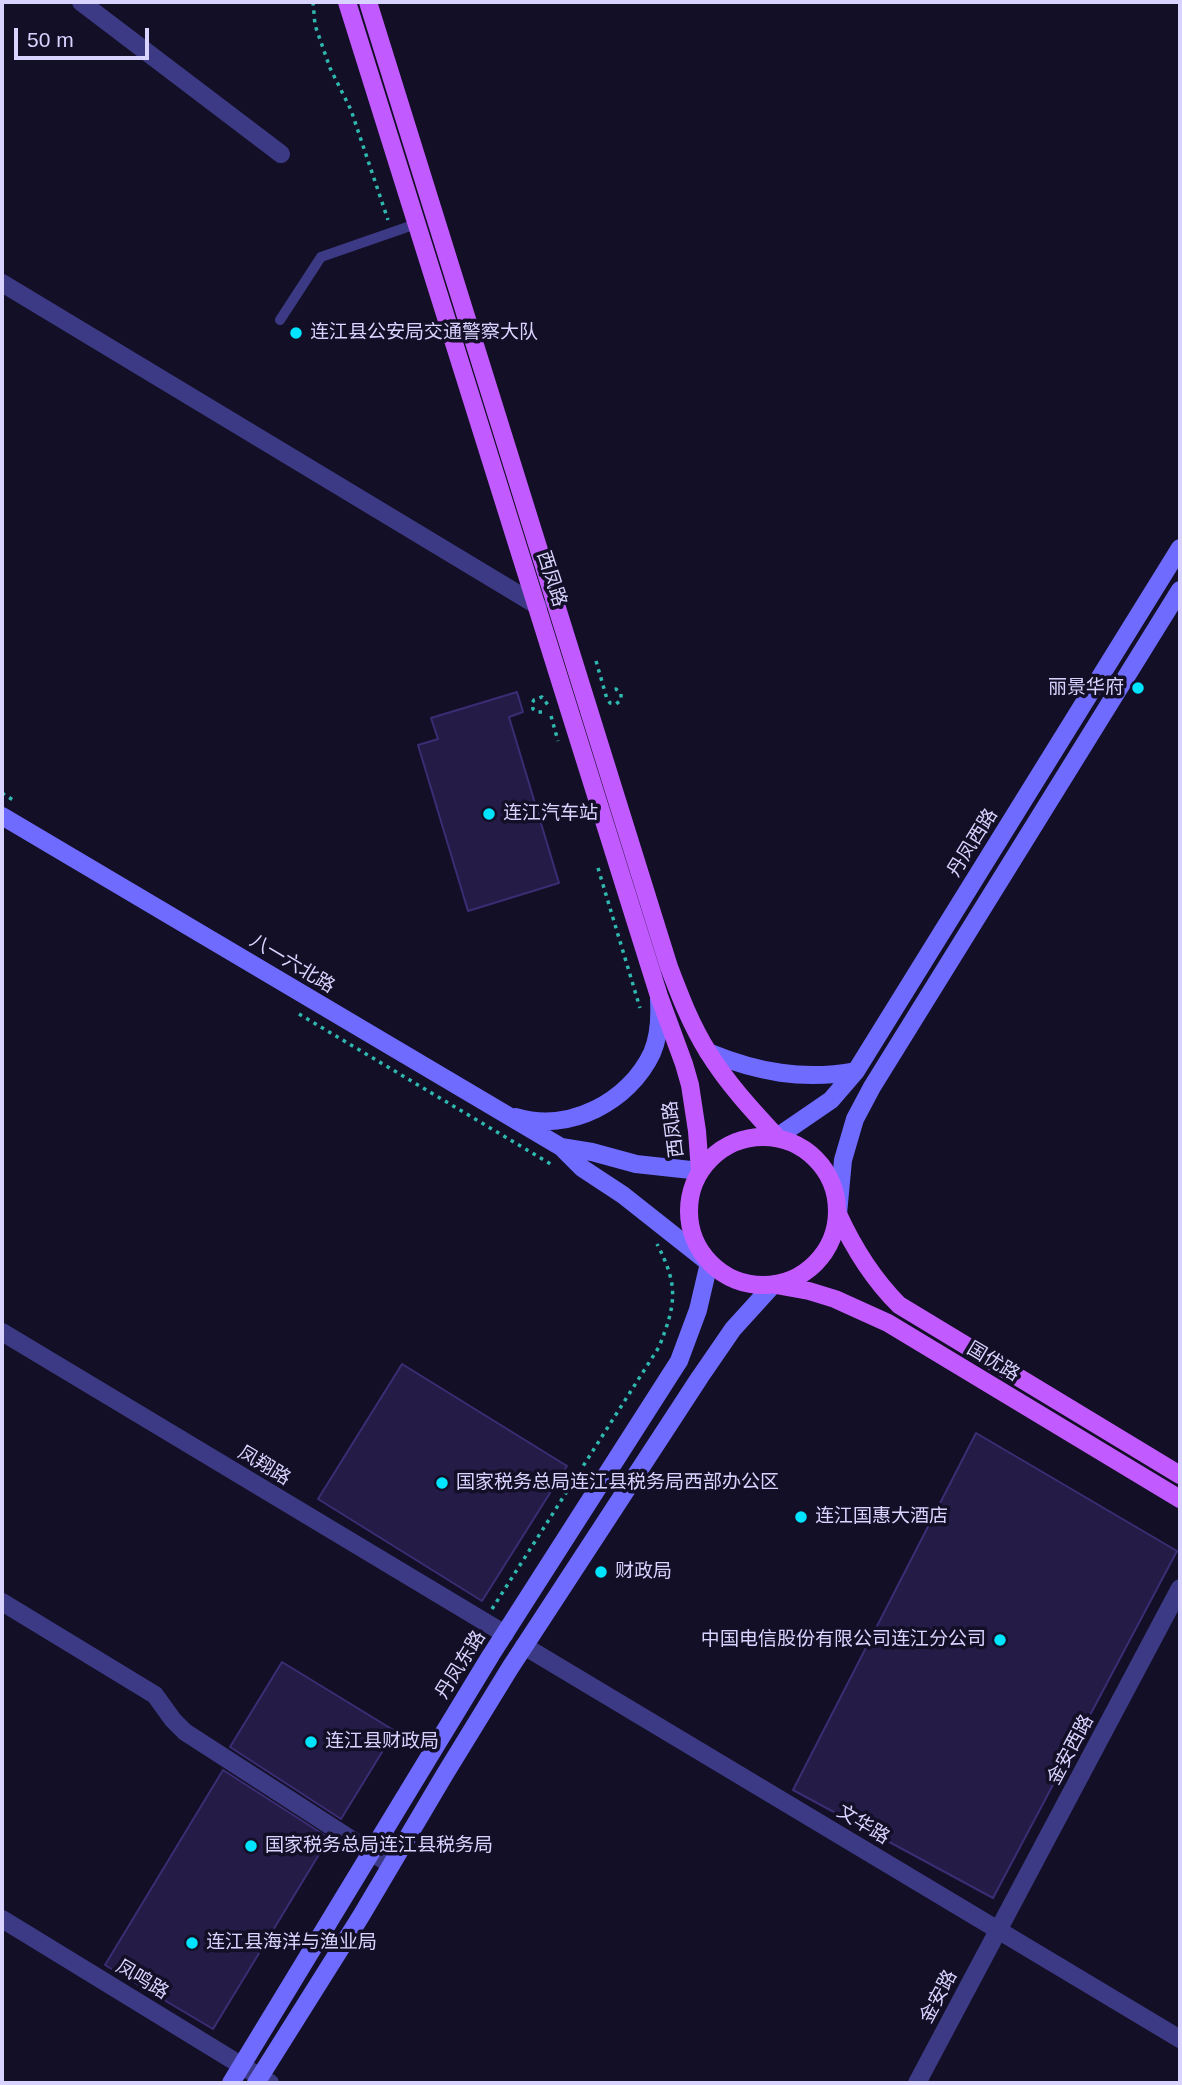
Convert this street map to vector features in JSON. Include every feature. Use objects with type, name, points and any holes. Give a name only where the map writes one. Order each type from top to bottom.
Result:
[{"type":"main road","name":"西凤路","points":[[347,2],[659,996],[684,1064],[697,1131],[700,1171]]},
{"type":"main road","name":"西凤路","points":[[369,2],[669,967],[686,1010],[708,1052],[736,1091],[777,1137]]},
{"type":"main road","name":"丹凤西路","points":[[777,1137],[831,1100],[856,1071],[1180,548]]},
{"type":"main road","points":[[838,1214],[836,1193],[828,1173],[814,1156],[797,1144],[777,1137],[759,1136],[741,1139],[718,1152],[700,1171],[692,1189],[688,1209],[690,1228],[697,1247],[709,1262],[727,1277],[750,1284],[773,1285],[793,1279],[810,1268],[825,1253],[834,1234],[838,1214],[843,1160],[855,1119],[872,1087],[1180,590]]},
{"type":"main road","name":"八一六北路","points":[[2,816],[561,1147],[582,1168],[631,1201],[709,1262]]},
{"type":"main road","points":[[502,1112],[530,1121],[565,1119],[584,1115],[617,1096],[642,1071],[653,1050],[660,1016],[659,996]]},
{"type":"main road","points":[[708,1052],[738,1064],[780,1073],[830,1076],[856,1071]]},
{"type":"main road","name":"八一六北路","points":[[561,1147],[636,1164],[700,1171]]},
{"type":"main road","name":"国优路","points":[[838,1214],[864,1265],[899,1306],[1180,1475]]},
{"type":"main road","name":"丹凤东路","points":[[231,2083],[505,1634],[679,1361],[698,1310],[709,1262]]},
{"type":"main road","points":[[262,2081],[444,1774],[524,1646],[733,1329],[773,1285]]},
{"type":"main road","name":"国优路","points":[[773,1285],[835,1299],[888,1323],[1180,1499]]},
{"type":"street","points":[[81,2],[281,154]]},
{"type":"street","points":[[2,283],[538,606]]},
{"type":"street","name":"凤翔路","points":[[2,1332],[505,1634]]},
{"type":"street","name":"金安西路","points":[[999,1931],[1180,1588]]},
{"type":"street","points":[[2,1602],[155,1695],[185,1732],[391,1865]]},
{"type":"street","name":"文华路","points":[[524,1646],[1180,2039]]},
{"type":"street","name":"凤鸣路","points":[[2,1919],[242,2065],[262,2081]]},
{"type":"street","name":"金安路","points":[[917,2083],[999,1931]]},
{"type":"lane","points":[[280,320],[321,257],[416,224]]},
{"type":"path","points":[[313,2],[315,25],[330,68],[351,110],[392,233]]},
{"type":"path","points":[[596,661],[607,699],[614,704],[620,702],[622,696],[619,691],[612,690]]},
{"type":"path","points":[[542,712],[537,712],[532,707],[537,698],[544,698],[547,702],[558,741]]},
{"type":"path","points":[[547,698],[563,750]]},
{"type":"path","points":[[2,793],[14,801]]},
{"type":"path","points":[[598,868],[642,1012]]},
{"type":"path","points":[[299,1015],[557,1168]]},
{"type":"path","points":[[484,1621],[659,1347],[670,1318],[674,1291],[668,1265],[656,1243]]},
{"type":"building","name":"连江汽车站","points":[[517,692],[523,712],[509,717],[559,883],[468,911],[418,745],[438,739],[431,718]]},
{"type":"building","name":"国家税务总局连江县税务局西部办公区","points":[[402,1364],[567,1466],[482,1601],[318,1499]]},
{"type":"building","name":"中国电信股份有限公司连江分公司","points":[[976,1433],[1177,1551],[993,1898],[793,1790]]},
{"type":"building","name":"连江县财政局","points":[[282,1662],[395,1731],[341,1819],[230,1747]]},
{"type":"building","points":[[223,1770],[329,1838],[213,2029],[105,1965]]},
{"type":"place","name":"连江县公安局交通警察大队","points":[[296,333]]},
{"type":"place","name":"丽景华府","points":[[1138,688]]},
{"type":"place","name":"连江汽车站","points":[[489,814]]},
{"type":"place","name":"国家税务总局连江县税务局西部办公区","points":[[442,1483]]},
{"type":"place","name":"连江国惠大酒店","points":[[801,1517]]},
{"type":"place","name":"财政局","points":[[601,1572]]},
{"type":"place","name":"中国电信股份有限公司连江分公司","points":[[1000,1640]]},
{"type":"place","name":"连江县财政局","points":[[311,1742]]},
{"type":"place","name":"国家税务总局连江县税务局","points":[[251,1846]]},
{"type":"place","name":"连江县海洋与渔业局","points":[[192,1943]]}]
